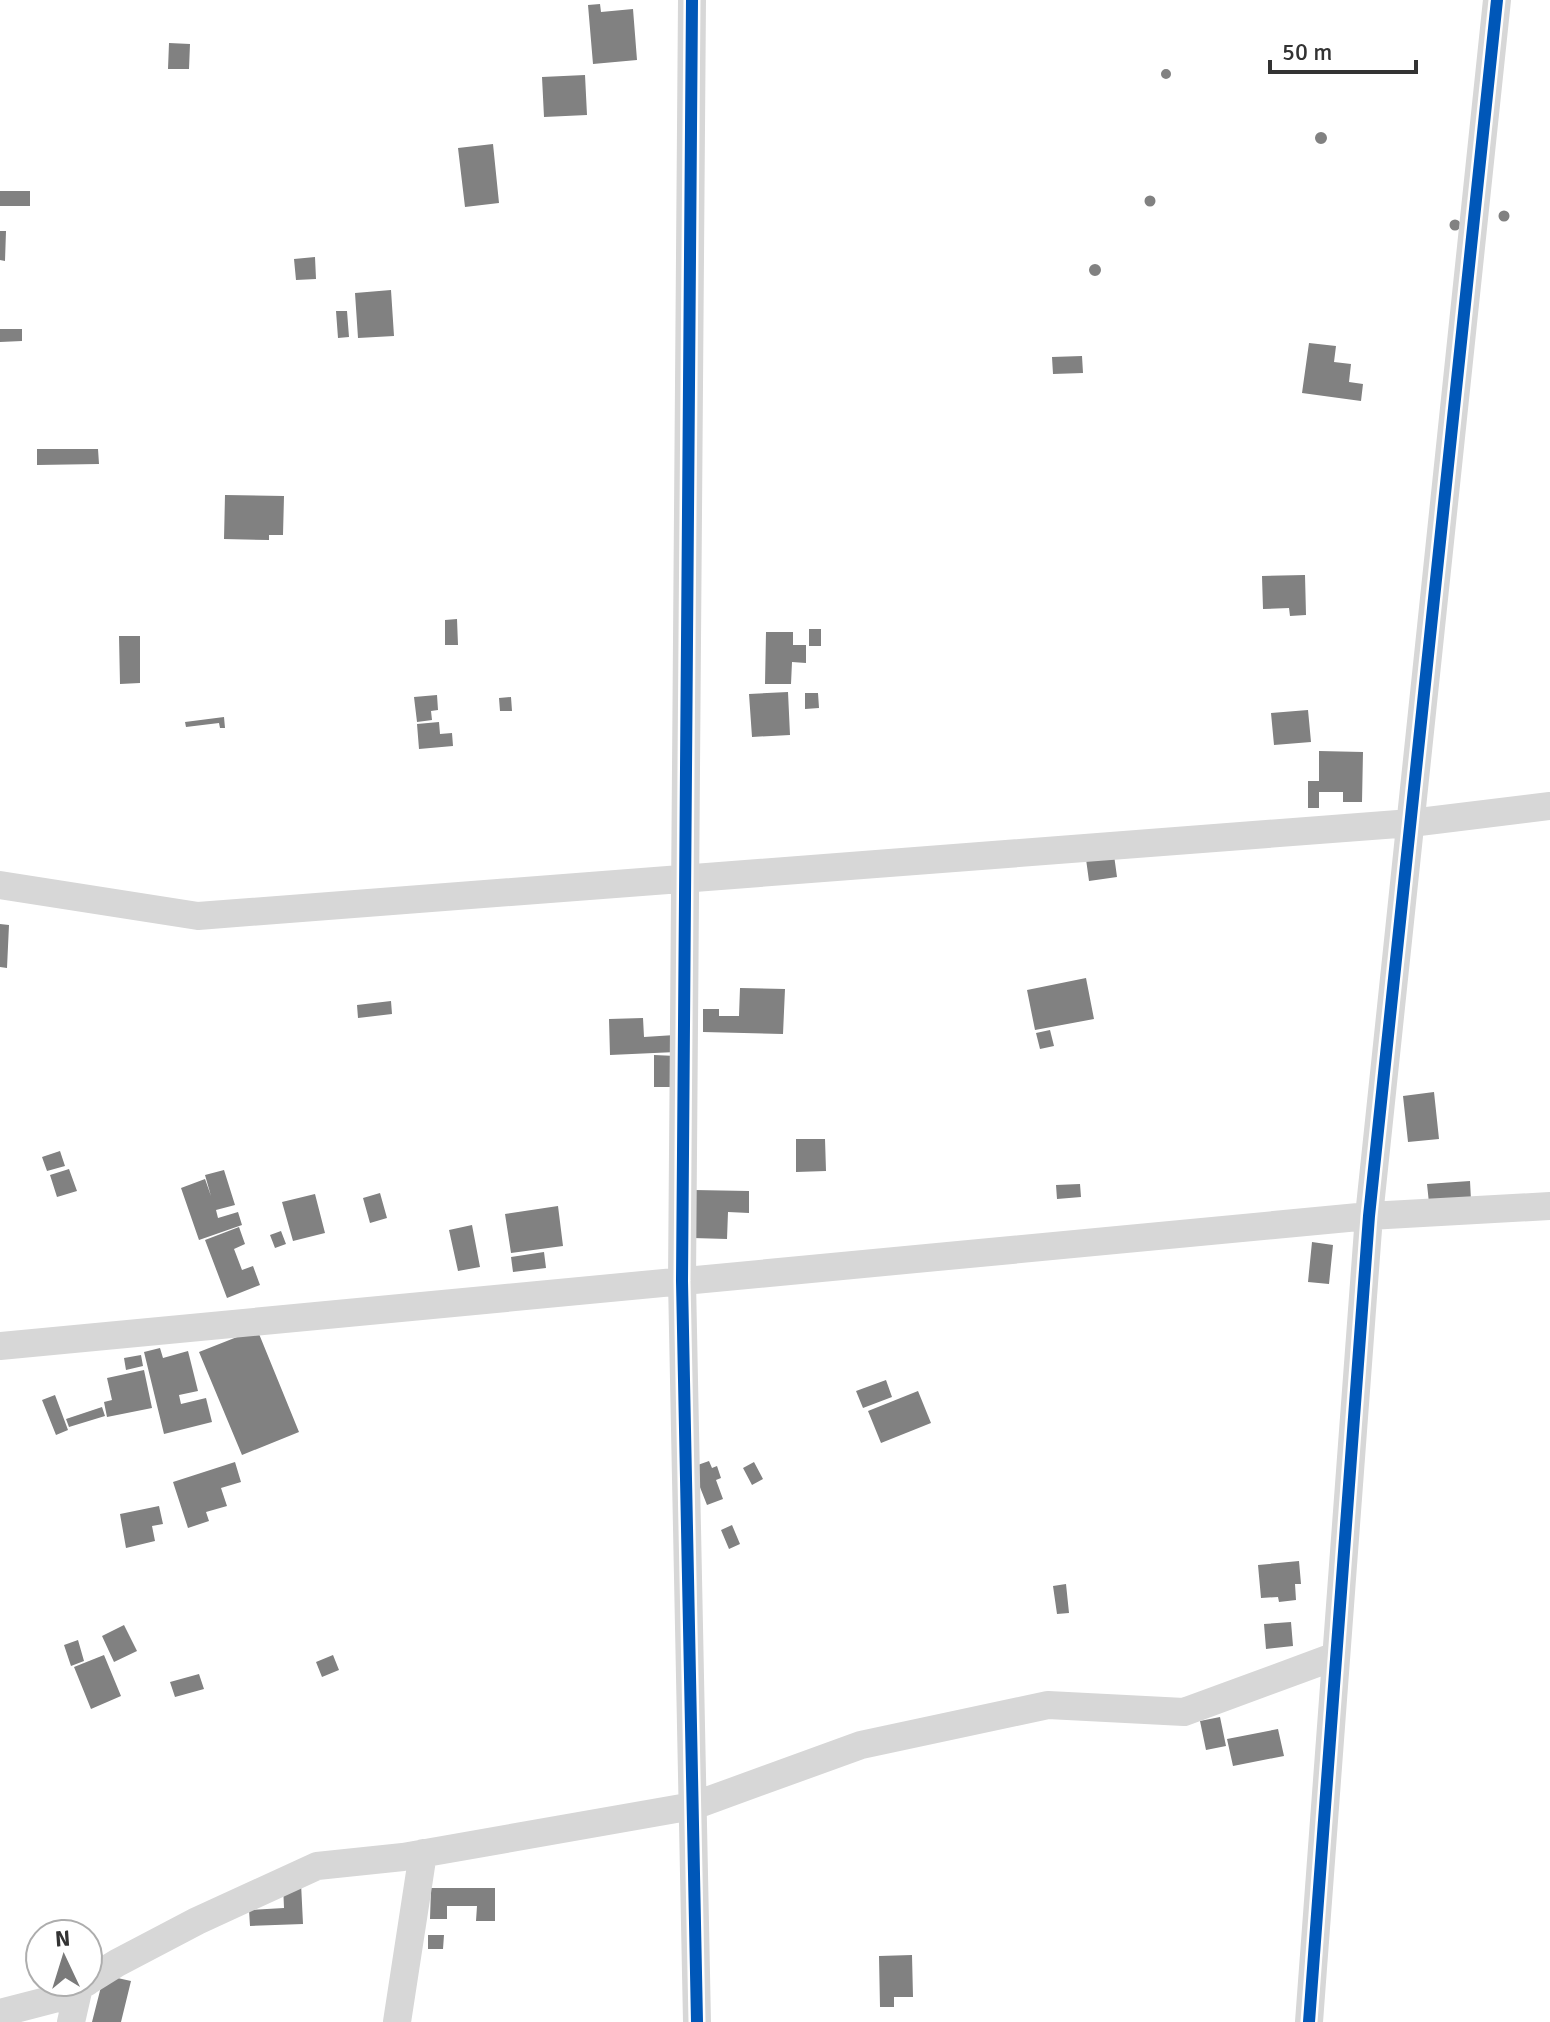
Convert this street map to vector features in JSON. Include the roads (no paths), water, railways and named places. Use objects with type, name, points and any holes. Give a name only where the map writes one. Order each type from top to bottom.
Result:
[{"type":"street","points":[[692,0],[682,1281],[697,2022]]},
{"type":"street","points":[[1309,2022],[1369,1216],[1497,0]]},
{"type":"street","points":[[0,885],[198,916],[1411,823],[1550,806]]},
{"type":"street","points":[[0,1346],[1369,1216],[1550,1206]]},
{"type":"street","points":[[104,1972],[197,1921],[317,1866],[423,1853],[693,1806],[861,1745],[1048,1705],[1184,1712],[1336,1656]]},
{"type":"street","points":[[397,2022],[423,1853]]},
{"type":"street","points":[[0,2013],[56,1998]]},
{"type":"street","points":[[71,2022],[80,1998]]}]
